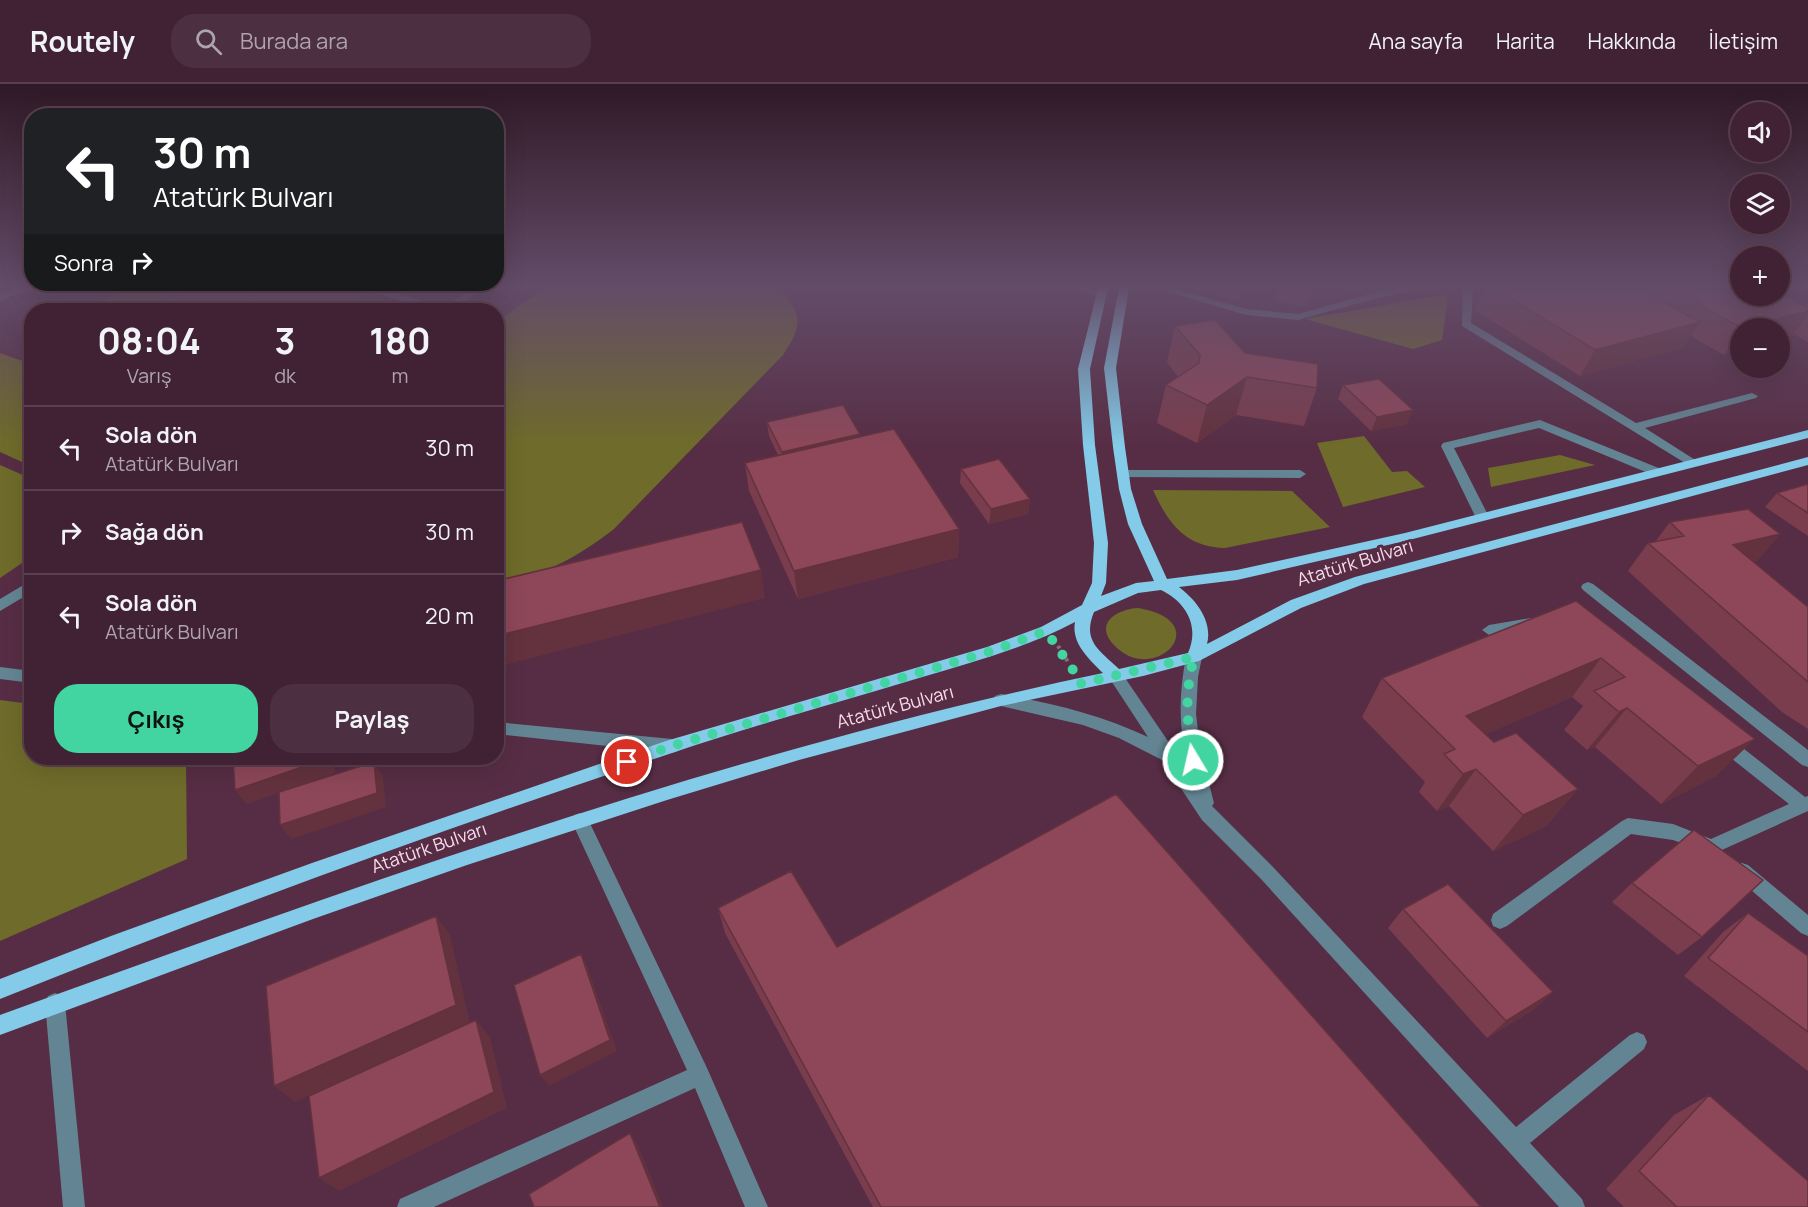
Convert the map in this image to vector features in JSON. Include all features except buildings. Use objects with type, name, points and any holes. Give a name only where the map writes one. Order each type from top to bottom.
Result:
[{"type":"main road","points":[[1091,340],[1084,369],[1089,446],[1101,543],[1099,583],[1082,623],[1081,634],[1092,653],[1116,676]]},
{"type":"main road","points":[[1115,340],[1110,368],[1123,474],[1135,524],[1163,585],[1169,587],[1188,603],[1200,625],[1201,639],[1194,657]]},
{"type":"main road","name":"Atatürk Bulvarı","points":[[0,989],[111,945],[312,871],[672,746],[992,651],[1046,631],[1119,594],[1136,588],[1238,575],[1405,537],[1808,434]]},
{"type":"main road","name":"Atatürk Bulvarı","points":[[0,1025],[313,910],[580,820],[799,753],[1001,700],[1194,657],[1296,604],[1360,580],[1808,461]]},
{"type":"street","points":[[1493,340],[1694,464]]},
{"type":"street","points":[[1634,427],[1752,396]]},
{"type":"street","points":[[1482,517],[1447,446],[1540,424],[1657,472]]},
{"type":"street","points":[[1123,474],[1300,474]]},
{"type":"street","points":[[1588,587],[1776,732],[1808,760]]},
{"type":"street","points":[[0,606],[24,590]]},
{"type":"street","points":[[1489,630],[1531,623],[1550,629]]},
{"type":"street","points":[[1194,657],[1187,686],[1186,717],[1193,760],[1208,815]]},
{"type":"street","points":[[0,673],[24,676]]},
{"type":"street","points":[[1116,676],[1208,815],[1267,873],[1575,1207]]},
{"type":"street","points":[[1001,700],[1049,708],[1095,720],[1133,736],[1168,756]]},
{"type":"street","points":[[504,729],[672,746]]},
{"type":"street","points":[[1710,732],[1805,804],[1713,846]]},
{"type":"street","points":[[580,820],[700,1075],[757,1207]]},
{"type":"street","points":[[1500,920],[1628,826],[1673,832],[1713,846],[1808,927]]},
{"type":"street","points":[[55,1003],[74,1207]]},
{"type":"street","points":[[1515,1142],[1637,1042]]},
{"type":"street","points":[[408,1207],[700,1075]]},
{"type":"path","points":[[1046,631],[1073,670],[1079,684]]},
{"type":"shaded area","points":[[504,340],[791,340],[783,355],[614,529],[558,565],[504,586]]},
{"type":"shaded area","points":[[1382,340],[1441,340],[1413,349]]},
{"type":"shaded area","points":[[0,353],[24,362],[24,463],[0,452]]},
{"type":"shaded area","points":[[1364,436],[1392,472],[1407,471],[1425,487],[1343,507],[1317,443]]},
{"type":"shaded area","points":[[1560,455],[1595,465],[1491,487],[1488,468]]},
{"type":"shaded area","points":[[0,465],[24,476],[24,562],[0,578]]},
{"type":"shaded area","points":[[1153,490],[1292,491],[1330,527],[1225,548],[1211,547],[1189,538],[1180,531],[1165,513]]},
{"type":"shaded area","points":[[1138,608],[1162,615],[1174,625],[1176,637],[1171,648],[1160,656],[1146,659],[1130,656],[1114,645],[1108,637],[1107,624],[1116,614]]},
{"type":"shaded area","points":[[0,700],[24,703],[24,765],[186,765],[187,859],[0,941]]},
{"type":"route","points":[[627,762],[672,746],[992,651],[1046,631],[1073,670],[1079,684],[1194,657],[1187,686],[1186,717],[1193,760]]}]
